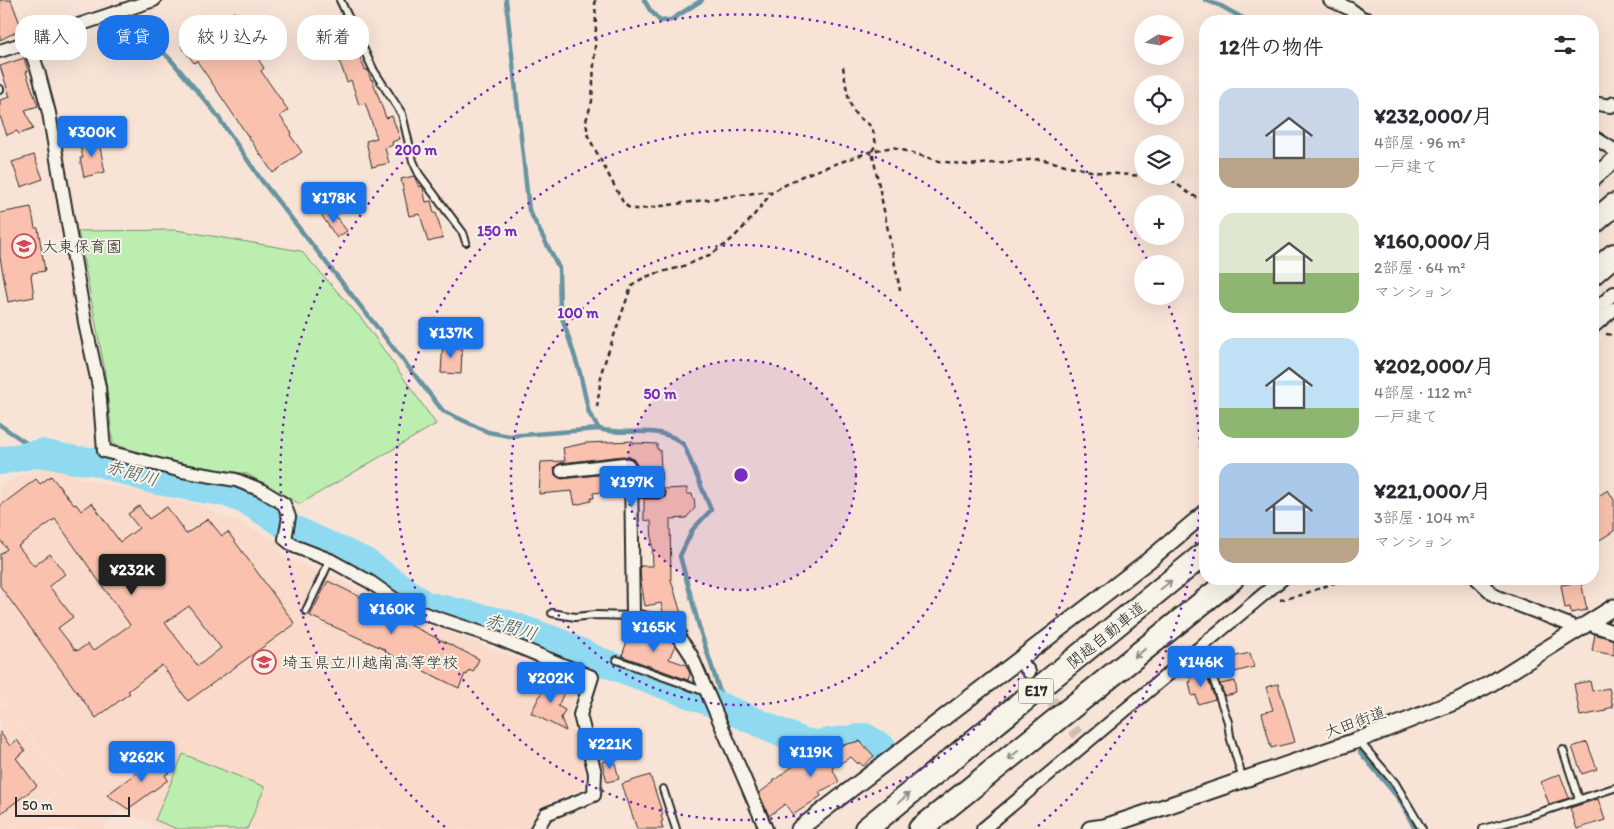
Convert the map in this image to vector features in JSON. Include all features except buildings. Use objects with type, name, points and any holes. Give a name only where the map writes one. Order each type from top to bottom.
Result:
[{"type":"highway","points":[[1599,218],[1614,205]]},
{"type":"highway","points":[[1599,268],[1614,255]]},
{"type":"highway","name":"関越自動車道","points":[[866,829],[1199,558]]},
{"type":"highway","name":"E17","points":[[920,829],[1225,585]]},
{"type":"street","points":[[87,22],[154,0]]},
{"type":"street","points":[[1330,0],[1359,15]]},
{"type":"street","points":[[0,51],[15,46]]},
{"type":"street","points":[[34,60],[49,113],[86,328],[99,387],[104,451],[182,471],[236,480],[261,490],[284,504],[289,517],[285,539],[294,546],[330,560],[370,582],[407,608],[497,638],[592,677],[580,715],[595,773],[594,795],[546,814],[537,829]]},
{"type":"street","points":[[1599,104],[1613,106]]},
{"type":"street","points":[[1599,140],[1614,150]]},
{"type":"street","points":[[1599,307],[1614,293]]},
{"type":"street","points":[[1599,322],[1614,309]]},
{"type":"street","points":[[562,471],[624,464],[631,470],[632,616],[658,620],[665,624],[684,643],[691,655],[766,829]]},
{"type":"street","points":[[799,829],[1149,560],[1199,518]]},
{"type":"street","points":[[983,829],[1082,739],[1200,648],[1275,585]]},
{"type":"street","points":[[1483,585],[1495,596],[1570,625],[1574,631]]},
{"type":"street","name":"大田街道","points":[[1090,829],[1104,827],[1170,806],[1361,739],[1457,702],[1490,684],[1614,607]]},
{"type":"street","points":[[1591,621],[1594,626],[1614,632]]},
{"type":"street","points":[[1019,659],[1029,672]]},
{"type":"lane","points":[[340,0],[374,71],[402,114],[413,161],[419,174],[459,228],[466,242]]},
{"type":"lane","points":[[632,494],[661,494]]},
{"type":"lane","points":[[306,611],[330,560]]},
{"type":"lane","points":[[552,613],[575,617],[595,614],[632,616]]},
{"type":"lane","points":[[1200,648],[1213,678],[1228,722],[1230,736],[1243,780]]},
{"type":"lane","points":[[617,660],[710,700]]},
{"type":"lane","points":[[1361,739],[1364,747],[1395,783],[1422,829]]},
{"type":"lane","points":[[1563,750],[1579,799]]},
{"type":"lane","points":[[663,789],[676,829]]},
{"type":"lane","points":[[1483,829],[1614,790]]},
{"type":"path","points":[[594,0],[596,28],[592,101],[586,121],[588,136],[624,204],[632,209],[640,209],[772,192]]},
{"type":"path","points":[[844,67],[848,95],[852,106],[858,117],[868,124],[873,131],[876,144],[872,151],[900,290]]},
{"type":"path","points":[[597,406],[602,370],[631,287],[637,280],[683,266],[710,254],[733,238],[747,224],[772,192],[804,175],[872,151],[892,147],[939,161],[968,165],[1040,159],[1095,172],[1134,175]]},
{"type":"path","points":[[1178,185],[1199,199]]},
{"type":"path","points":[[1254,602],[1301,596],[1329,585]]},
{"type":"shaded area","name":"埼玉県立川越南高等学校","points":[[60,467],[80,478],[202,506],[279,541],[281,557],[335,577],[408,617],[570,678],[575,694],[568,714],[585,776],[579,790],[543,806],[528,829],[162,829],[119,810],[104,829],[12,829],[69,784],[0,699],[0,487],[10,480],[38,468]]},
{"type":"shaded area","points":[[0,701],[67,783],[10,829],[0,829]]},
{"type":"green space","points":[[176,230],[301,251],[362,319],[436,424],[300,504],[247,474],[169,461],[113,444],[104,366],[78,231]]},
{"type":"green space","points":[[183,754],[265,787],[247,829],[177,829],[155,820]]},
{"type":"waterway","points":[[506,0],[529,210],[559,268],[560,311],[580,373],[589,413],[599,429]]},
{"type":"waterway","points":[[644,0],[660,21],[671,20],[702,0]]},
{"type":"waterway","points":[[1205,0],[1237,15]]},
{"type":"waterway","points":[[169,58],[214,111],[262,181],[443,411],[488,432],[509,436],[599,429],[665,434],[675,438],[684,445],[711,510],[693,529],[680,556],[700,630],[725,708]]},
{"type":"waterway","points":[[0,425],[41,453]]},
{"type":"waterway","name":"赤間川","points":[[0,461],[41,453],[75,460],[93,461],[152,480],[226,493],[247,501],[285,525]]},
{"type":"waterway","name":"赤間川","points":[[289,527],[366,562],[425,605],[505,623],[556,641],[600,661],[725,708],[801,741],[815,744],[865,737],[883,748]]},
{"type":"waterway","points":[[1360,752],[1399,799],[1415,829]]},
{"type":"tunnel","points":[[1029,672],[1078,735]]},
{"type":"place","name":"大東保育園","points":[[24,246]]},
{"type":"place","name":"埼玉県立川越南高等学校","points":[[264,662]]}]
